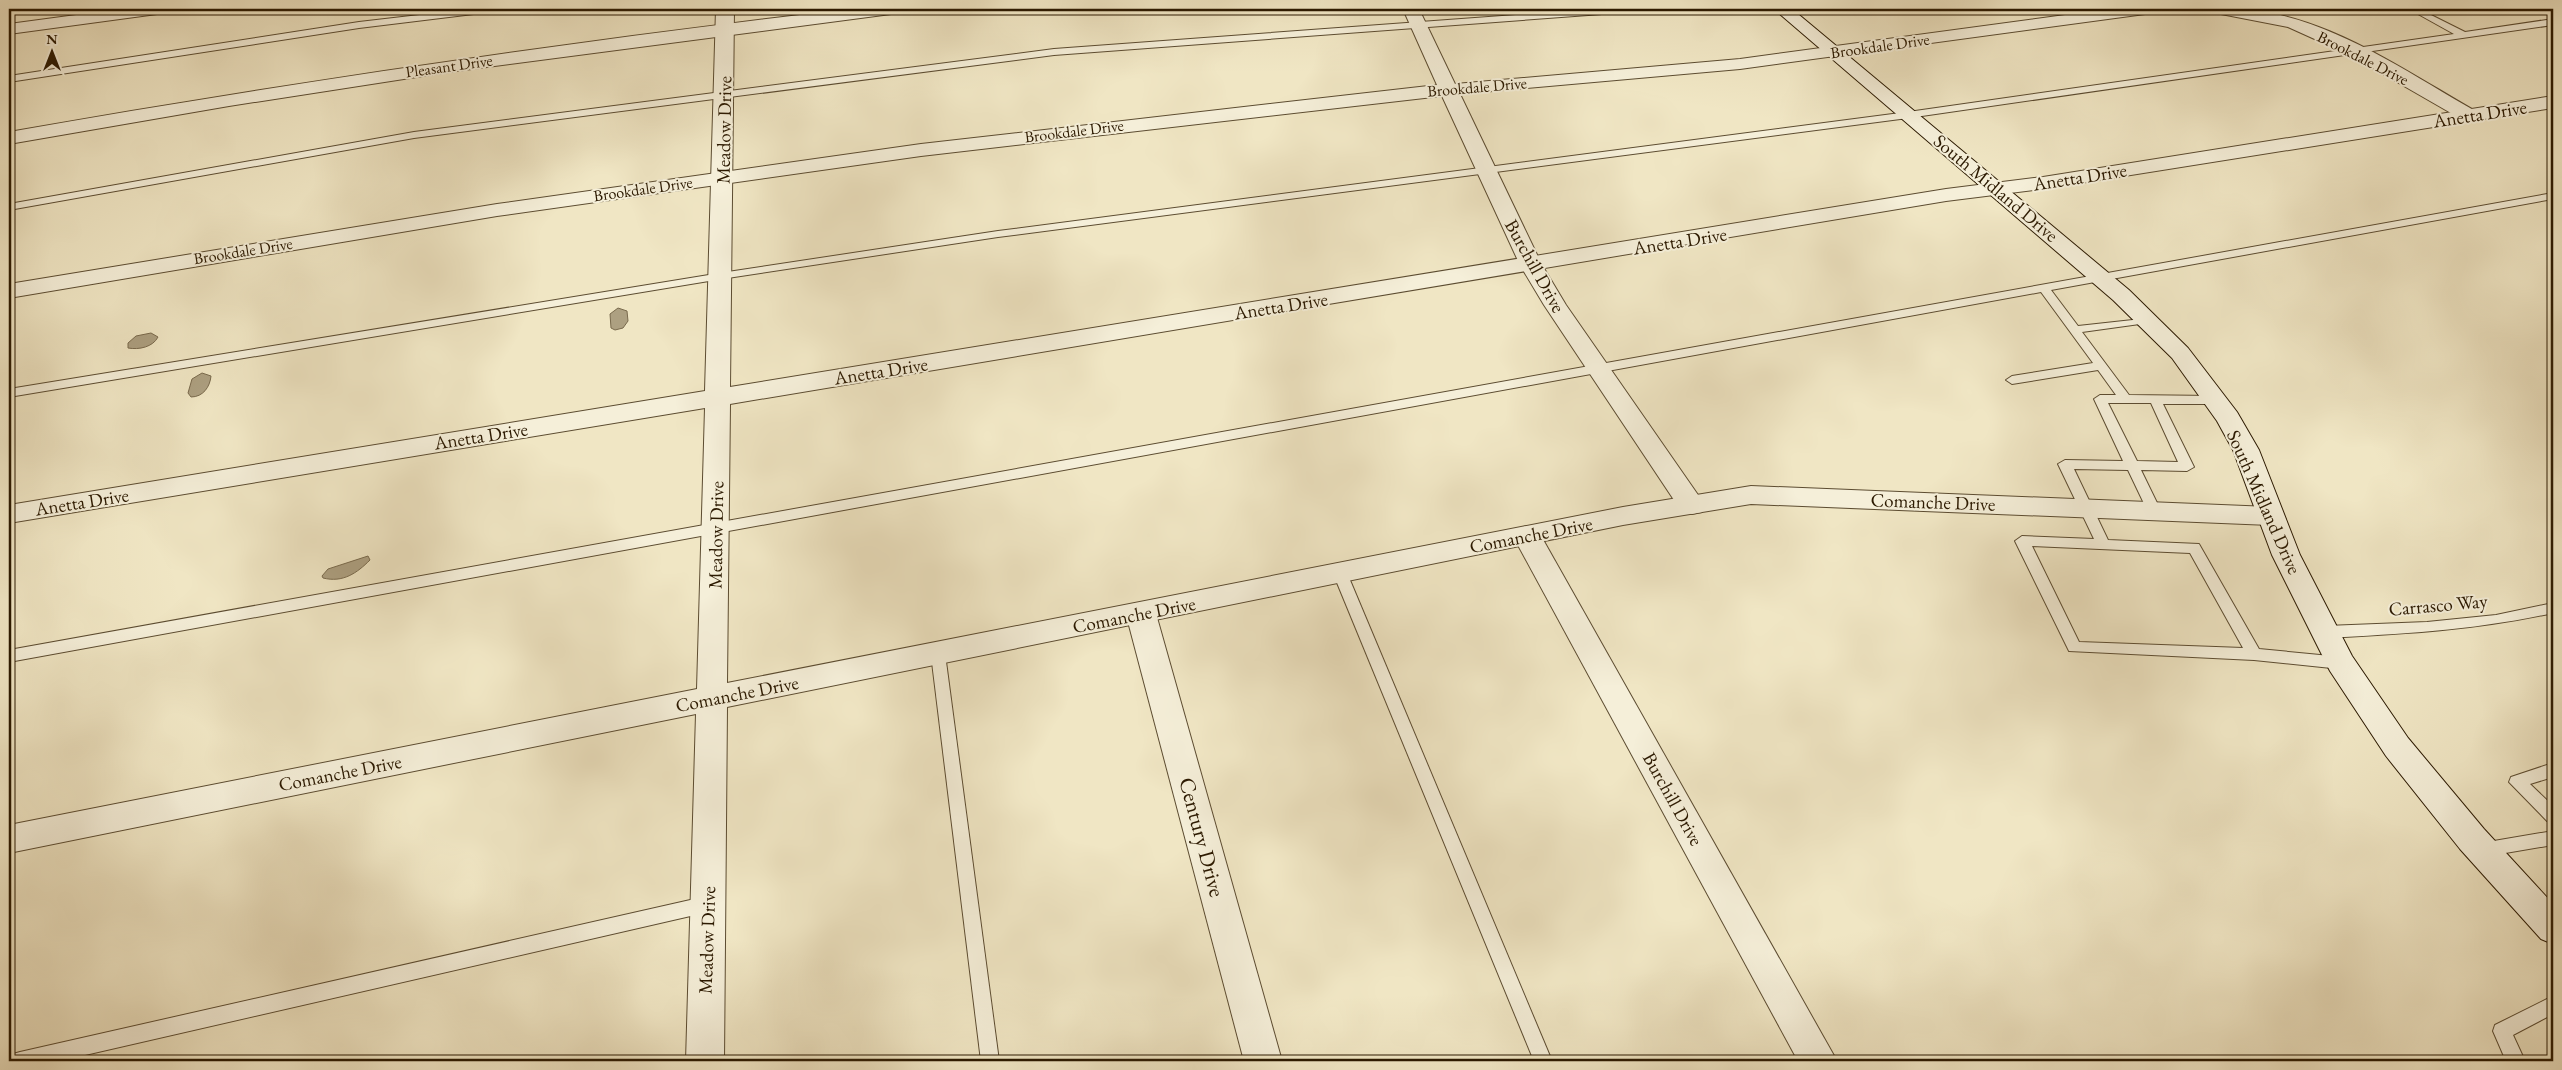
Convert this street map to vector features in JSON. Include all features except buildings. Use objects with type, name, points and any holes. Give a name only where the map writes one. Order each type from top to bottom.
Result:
[{"type":"street","points":[[9,29],[157,9]]},
{"type":"street","name":"Pleasant Drive","points":[[9,138],[725,18],[891,9]]},
{"type":"street","name":"South Midland Drive","points":[[1782,9],[2100,277],[2180,353],[2228,418],[2246,450],[2286,555],[2342,663],[2397,747],[2482,850],[2553,928]]},
{"type":"street","name":"Brookdale Drive","points":[[9,291],[353,233],[723,177],[1062,132],[1448,89],[1740,64],[2145,9]]},
{"type":"street","name":"Brookdale Drive","points":[[2221,9],[2293,23],[2356,50],[2470,116]]},
{"type":"street","name":"Burchill Drive","points":[[1415,16],[1531,265],[1692,505]]},
{"type":"street","name":"Meadow Drive","points":[[705,1061],[725,18]]},
{"type":"street","name":"Anetta Drive","points":[[9,514],[1946,196],[2553,102]]},
{"type":"street","name":"Comanche Drive","points":[[9,840],[1340,573],[1751,495],[2270,516]]},
{"type":"street","name":"Burchill Drive","points":[[1527,536],[1818,1061]]},
{"type":"street","name":"Century Drive","points":[[1141,614],[1263,1061]]},
{"type":"lane","points":[[9,79],[359,25],[490,9]]},
{"type":"lane","points":[[9,208],[414,136],[1054,52],[1415,16],[1629,9]]},
{"type":"lane","points":[[2413,9],[2464,35]]},
{"type":"lane","points":[[9,393],[721,276],[998,234],[1908,115],[2553,22]]},
{"type":"lane","points":[[9,656],[2553,196]]},
{"type":"lane","points":[[2043,287],[2126,400]]},
{"type":"lane","points":[[2075,330],[2147,320]]},
{"type":"lane","points":[[2012,380],[2101,366]]},
{"type":"lane","points":[[2154,511],[2100,399],[2156,401],[2214,400]]},
{"type":"lane","points":[[2103,544],[2065,464],[2186,467],[2156,401]]},
{"type":"lane","points":[[2254,654],[2194,548],[2022,541],[2074,647],[2254,654],[2342,663]]},
{"type":"lane","points":[[1340,573],[1543,1061]]},
{"type":"lane","name":"Carrasco Way","points":[[2326,632],[2427,628],[2496,620],[2553,608]]},
{"type":"lane","points":[[938,654],[990,1061]]},
{"type":"lane","points":[[2553,770],[2517,782],[2553,816]]},
{"type":"lane","points":[[2482,850],[2553,838]]},
{"type":"lane","points":[[20,1061],[708,904]]},
{"type":"lane","points":[[2516,1061],[2502,1031],[2553,1005]]},
{"type":"shaded area","points":[[618,308],[627,311],[628,321],[623,328],[615,330],[611,328],[610,314]]},
{"type":"shaded area","points":[[151,333],[158,337],[153,343],[137,349],[128,348],[128,343],[136,336]]},
{"type":"shaded area","points":[[202,373],[211,376],[209,384],[205,391],[195,397],[191,397],[188,393],[192,379]]},
{"type":"shaded area","points":[[368,556],[370,560],[349,576],[330,579],[323,578],[322,576],[328,569]]}]
